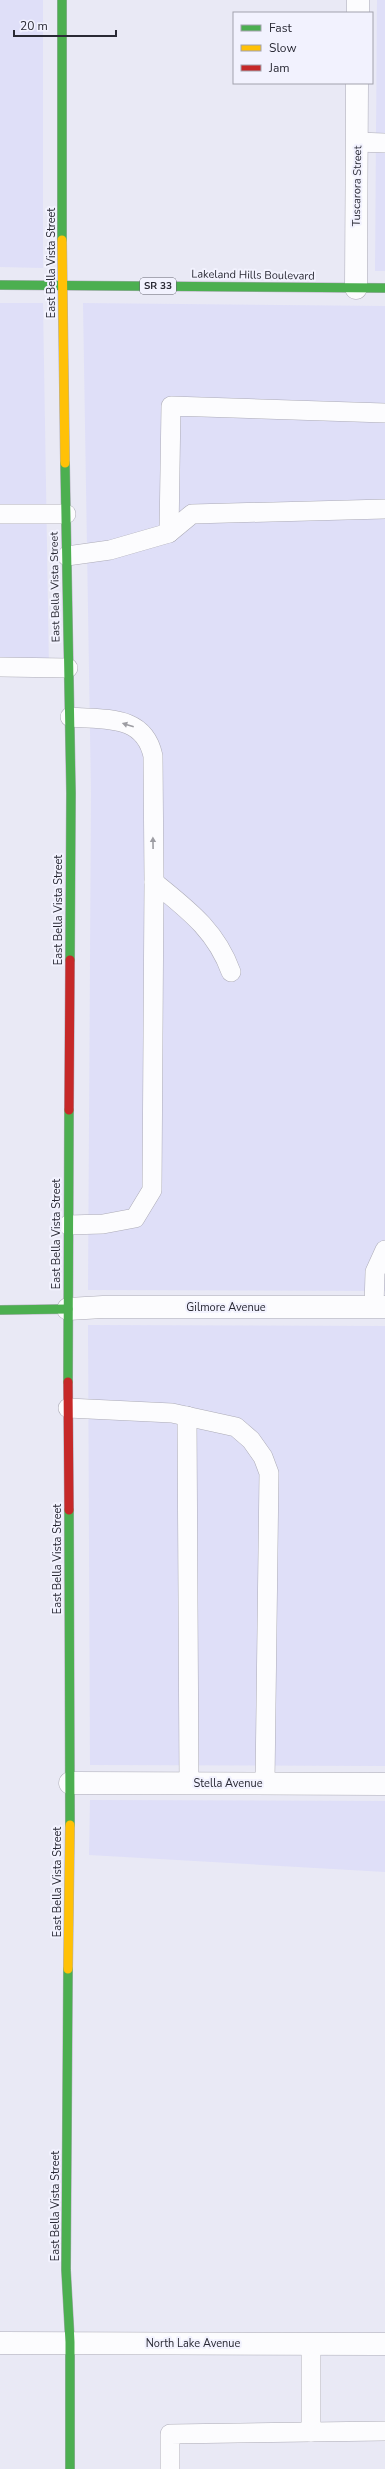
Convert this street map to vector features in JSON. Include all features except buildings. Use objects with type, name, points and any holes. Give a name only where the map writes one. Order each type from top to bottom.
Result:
[{"type":"street","name":"East Bella Vista Street","points":[[62,0],[62,286],[70,717],[68,1225],[70,1783],[66,2270],[70,2342],[70,2469]]},
{"type":"street","points":[[358,0],[358,12]]},
{"type":"street","name":"Tuscarora Street","points":[[356,288],[357,84]]},
{"type":"street","name":"Lakeland Hills Boulevard","points":[[0,285],[385,288]]},
{"type":"street","name":"Gilmore Avenue","points":[[68,1309],[103,1307],[379,1307]]},
{"type":"street","points":[[0,1310],[68,1309]]},
{"type":"street","name":"Stella Avenue","points":[[70,1783],[385,1784]]},
{"type":"street","name":"North Lake Avenue","points":[[0,2343],[385,2344]]},
{"type":"lane","points":[[357,142],[385,143]]},
{"type":"lane","points":[[168,533],[171,406],[385,413]]},
{"type":"lane","points":[[67,556],[110,550],[168,533],[192,514],[385,509]]},
{"type":"lane","points":[[0,514],[66,514]]},
{"type":"lane","points":[[0,667],[68,668]]},
{"type":"lane","points":[[68,1225],[103,1224],[135,1218],[152,1190],[154,882],[153,756],[150,742],[142,731],[132,725],[108,720],[70,717]]},
{"type":"lane","points":[[154,882],[193,914],[213,936],[223,951],[231,972]]},
{"type":"lane","points":[[379,1307],[375,1272],[385,1250]]},
{"type":"lane","points":[[68,1408],[172,1413],[236,1427],[251,1440],[263,1457],[269,1473],[265,1783]]},
{"type":"lane","points":[[187,1416],[189,1783]]},
{"type":"lane","points":[[311,2432],[312,2344]]},
{"type":"lane","points":[[170,2469],[170,2434],[385,2431]]},
{"type":"shaded area","points":[[0,0],[43,0],[43,268],[0,267]]},
{"type":"shaded area","points":[[377,0],[385,0],[385,271],[375,271]]},
{"type":"shaded area","points":[[0,303],[43,303],[49,667],[0,672]]},
{"type":"shaded area","points":[[83,303],[385,306],[385,1291],[88,1290],[91,793]]},
{"type":"shaded area","points":[[88,1325],[385,1326],[385,1766],[90,1765]]},
{"type":"shaded area","points":[[90,1800],[385,1801],[385,1872],[89,1855]]},
{"type":"traffic: fast","points":[[62,0],[62,240]]},
{"type":"traffic: fast","points":[[0,285],[385,288]]},
{"type":"traffic: fast","points":[[65,463],[71,793],[70,960]]},
{"type":"traffic: fast","points":[[68,1382],[69,1110]]},
{"type":"traffic: fast","points":[[0,1310],[68,1309]]},
{"type":"traffic: fast","points":[[69,1510],[70,1825]]},
{"type":"traffic: fast","points":[[68,1969],[66,2270],[70,2342],[70,2469]]},
{"type":"traffic: slow","points":[[62,240],[65,463]]},
{"type":"traffic: slow","points":[[68,1969],[70,1825]]},
{"type":"traffic: jam","points":[[69,1110],[70,960]]},
{"type":"traffic: jam","points":[[68,1382],[69,1510]]}]
